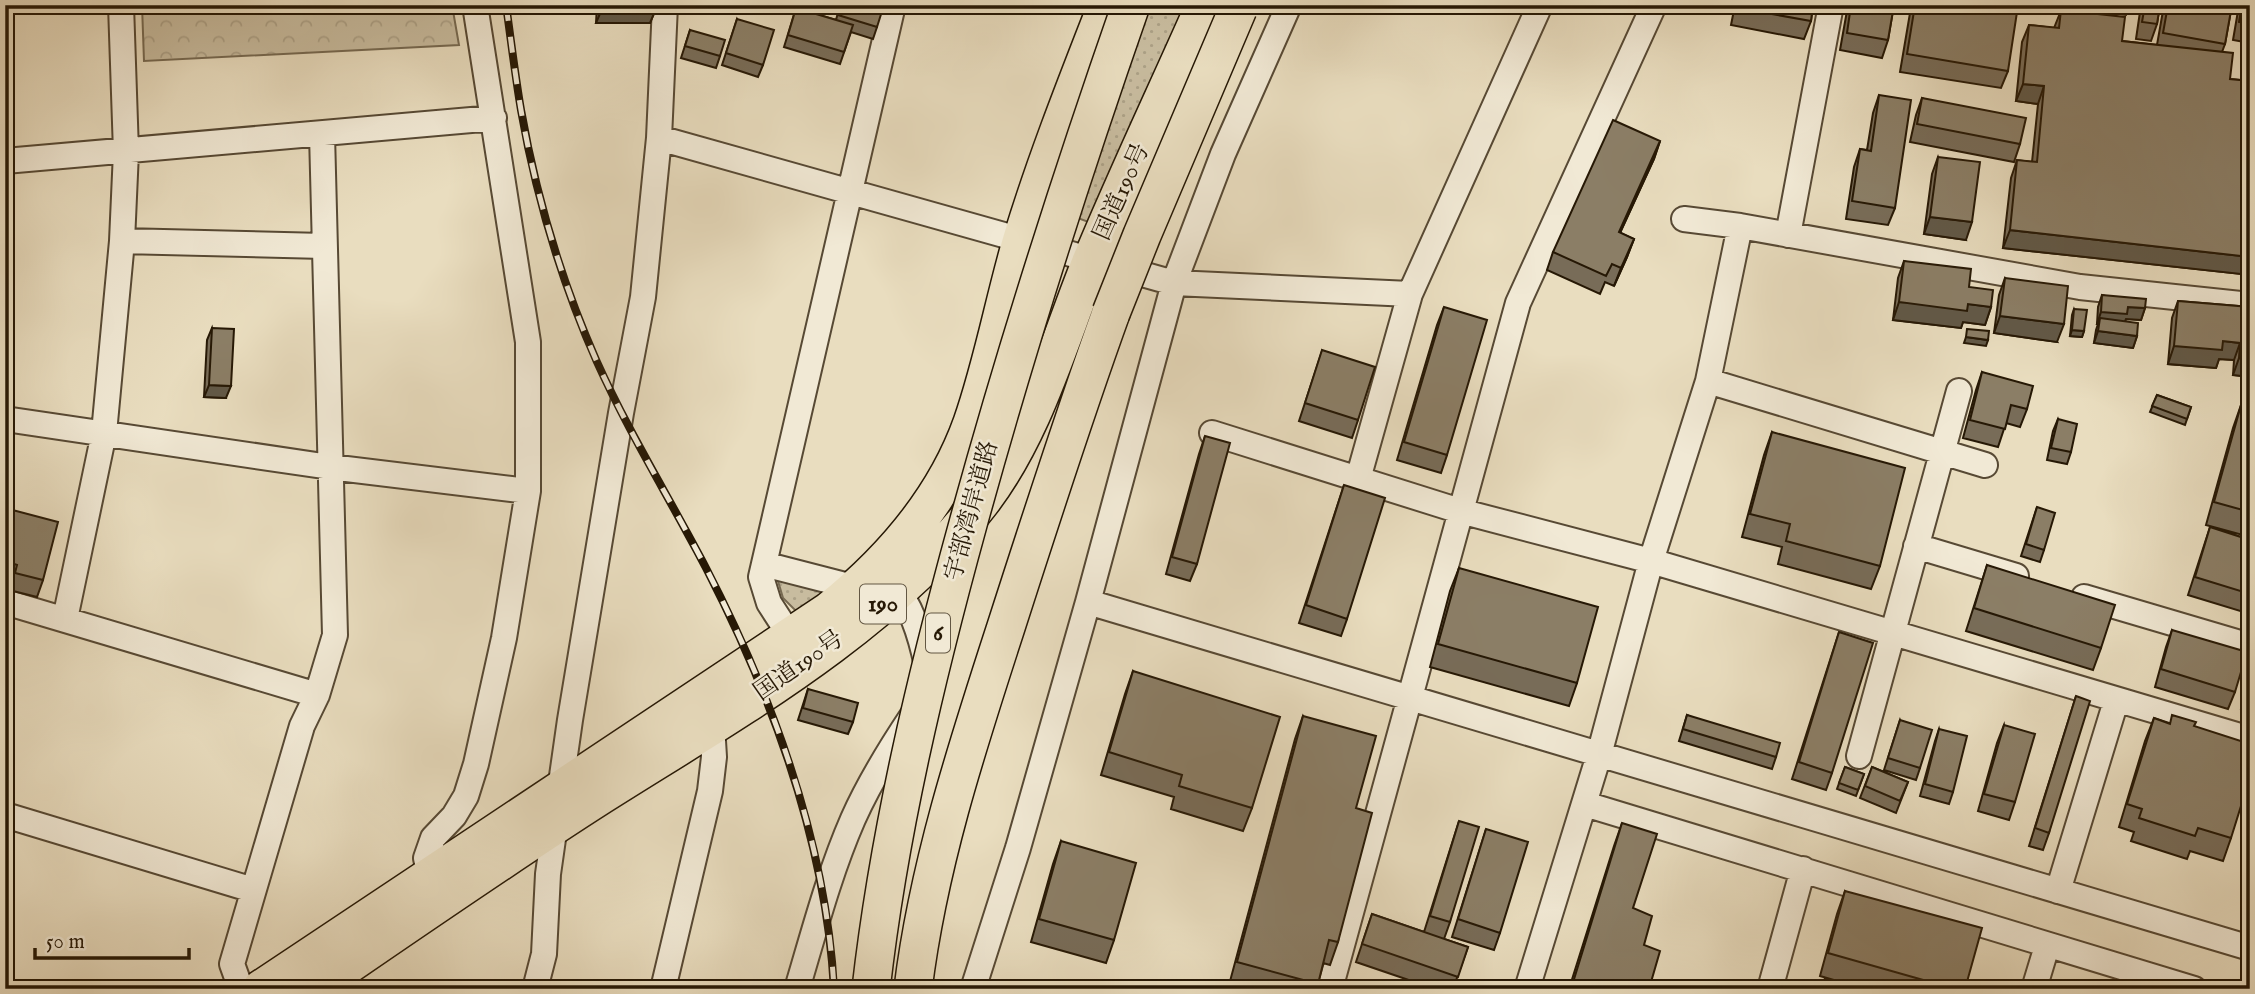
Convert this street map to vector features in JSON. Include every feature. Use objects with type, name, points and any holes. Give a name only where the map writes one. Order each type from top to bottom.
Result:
[{"type":"highway","name":"国道190号","points":[[313,989],[558,808],[704,713],[859,624],[879,582],[954,464],[971,425],[1022,239],[1107,5]]},
{"type":"highway","name":"宇部湾岸道路","points":[[871,989],[899,808],[922,700],[989,447],[1038,285],[1131,5]]},
{"type":"highway","name":"国道190号","points":[[704,713],[791,637],[952,537],[982,502],[1026,429],[1092,261],[1228,6]]},
{"type":"highway","points":[[913,989],[936,867],[976,718],[1075,414],[1228,6]]},
{"type":"highway","name":"国道190号","points":[[261,989],[430,877],[558,808]]},
{"type":"street","points":[[65,619],[104,433],[122,241],[125,152],[121,5]]},
{"type":"street","points":[[430,877],[426,858],[433,838],[454,816],[466,796],[476,764],[504,639],[528,491],[528,342],[475,5]]},
{"type":"street","points":[[535,989],[544,954],[548,874],[576,680],[643,297],[659,138],[665,5]]},
{"type":"street","points":[[791,637],[769,603],[761,577],[893,5]]},
{"type":"street","points":[[974,989],[1018,848],[1088,602],[1174,283],[1223,154],[1289,5]]},
{"type":"street","points":[[1358,479],[1410,294],[1540,5]]},
{"type":"street","points":[[1330,989],[1518,303],[1654,5]]},
{"type":"street","points":[[1788,235],[1831,5]]},
{"type":"street","points":[[5,161],[494,118]]},
{"type":"street","points":[[241,989],[232,964],[302,726],[317,695],[335,635],[322,134]]},
{"type":"street","points":[[659,138],[1174,283],[1410,294]]},
{"type":"street","points":[[1684,219],[1740,226],[2080,287],[2250,305]]},
{"type":"street","points":[[1527,989],[1585,804],[1651,561],[1708,381],[1740,226]]},
{"type":"street","points":[[122,241],[324,246]]},
{"type":"street","points":[[1708,381],[1985,465]]},
{"type":"street","points":[[1859,756],[1959,391]]},
{"type":"street","points":[[5,419],[330,467],[528,491]]},
{"type":"street","points":[[1212,433],[1460,511],[1651,561],[2250,739]]},
{"type":"street","points":[[1916,546],[2036,582]]},
{"type":"street","points":[[764,564],[879,582],[920,632],[929,674],[912,716],[886,757],[853,819],[823,898],[797,989]]},
{"type":"street","points":[[2063,590],[2250,646]]},
{"type":"street","points":[[5,602],[317,695]]},
{"type":"street","points":[[1088,602],[2250,948]]},
{"type":"street","points":[[2058,891],[2116,701]]},
{"type":"street","points":[[663,989],[710,792],[714,757],[704,713]]},
{"type":"street","points":[[1585,804],[2194,989]]},
{"type":"street","points":[[5,815],[253,890]]},
{"type":"street","points":[[1770,989],[1803,869]]},
{"type":"street","points":[[2034,989],[2047,946]]},
{"type":"green space","points":[[142,5],[452,5],[459,45],[144,61]]},
{"type":"green space","points":[[1142,5],[1191,5],[1094,224],[1072,216]]},
{"type":"green space","points":[[784,576],[825,593],[798,613],[783,598],[778,581]]},
{"type":"building","points":[[601,5],[655,5],[655,11],[601,11]]},
{"type":"building","points":[[841,5],[874,5],[883,8],[877,27],[838,15]]},
{"type":"building","points":[[1738,5],[1813,5],[1811,21],[1738,8]]},
{"type":"building","points":[[1851,5],[1894,5],[1888,40],[1847,33]]},
{"type":"building","points":[[1915,5],[1973,5],[2017,12],[2008,71],[1907,54]]},
{"type":"building","points":[[2145,5],[2160,5],[2157,24],[2142,22]]},
{"type":"building","points":[[2168,5],[2232,5],[2225,44],[2163,33]]},
{"type":"building","points":[[2242,5],[2250,5],[2250,24],[2239,22]]},
{"type":"building","points":[[796,8],[853,25],[844,52],[788,35]]},
{"type":"building","points":[[2061,10],[2125,17],[2122,41],[2233,53],[2230,79],[2250,81],[2250,257],[2010,230],[2017,160],[2037,162],[2044,86],[2023,84],[2029,25],[2059,28]]},
{"type":"building","points":[[737,19],[774,30],[763,65],[726,53]]},
{"type":"building","points":[[690,30],[725,40],[720,56],[685,46]]},
{"type":"building","points":[[1879,95],[1911,100],[1895,208],[1852,201],[1860,149],[1871,151]]},
{"type":"building","points":[[1922,98],[2026,118],[2020,144],[1917,124]]},
{"type":"building","points":[[1613,120],[1660,141],[1619,232],[1634,239],[1621,268],[1612,264],[1606,276],[1553,252]]},
{"type":"building","points":[[1938,157],[1980,162],[1972,222],[1930,217]]},
{"type":"building","points":[[1904,261],[1971,269],[1969,287],[1993,290],[1991,307],[1968,304],[1967,311],[1899,302]]},
{"type":"building","points":[[2005,278],[2068,286],[2064,324],[2000,316]]},
{"type":"building","points":[[2102,295],[2146,299],[2145,308],[2128,307],[2127,314],[2101,312]]},
{"type":"building","points":[[2178,301],[2250,307],[2250,359],[2239,358],[2240,343],[2223,341],[2222,350],[2174,346]]},
{"type":"building","points":[[1444,307],[1487,320],[1447,455],[1404,442]]},
{"type":"building","points":[[2074,309],[2087,310],[2084,331],[2072,330]]},
{"type":"building","points":[[2100,318],[2138,323],[2137,336],[2098,331]]},
{"type":"building","points":[[212,328],[234,329],[231,386],[209,385]]},
{"type":"building","points":[[1967,329],[1989,331],[1988,340],[1966,337]]},
{"type":"building","points":[[1322,350],[1375,367],[1358,420],[1305,403]]},
{"type":"building","points":[[1982,372],[2033,386],[2027,409],[2011,405],[2005,429],[1970,420]]},
{"type":"building","points":[[2157,395],[2191,407],[2187,419],[2152,406]]},
{"type":"building","points":[[2241,405],[2250,408],[2250,512],[2214,502]]},
{"type":"building","points":[[2058,419],[2077,424],[2071,452],[2051,448]]},
{"type":"building","points":[[1772,432],[1905,468],[1880,566],[1786,541],[1790,524],[1750,514]]},
{"type":"building","points":[[1205,436],[1230,443],[1197,564],[1172,557]]},
{"type":"building","points":[[1344,485],[1385,498],[1347,619],[1306,605]]},
{"type":"building","points":[[2037,507],[2055,513],[2044,550],[2026,544]]},
{"type":"building","points":[[5,508],[58,522],[43,580],[15,573],[17,565],[5,561]]},
{"type":"building","points":[[2210,527],[2250,540],[2250,594],[2195,577]]},
{"type":"building","points":[[1987,565],[2115,605],[2101,648],[1974,608]]},
{"type":"building","points":[[1459,568],[1598,607],[1577,683],[1438,644]]},
{"type":"building","points":[[2172,630],[2247,652],[2235,692],[2161,669]]},
{"type":"building","points":[[1839,632],[1873,643],[1832,773],[1799,762]]},
{"type":"building","points":[[1133,671],[1280,717],[1252,808],[1179,786],[1182,775],[1109,752]]},
{"type":"building","points":[[2250,682],[2250,699],[2245,697]]},
{"type":"building","points":[[808,689],[858,703],[853,722],[803,708]]},
{"type":"building","points":[[2076,696],[2090,701],[2049,833],[2035,828]]},
{"type":"building","points":[[1687,715],[1780,743],[1776,757],[1683,729]]},
{"type":"building","points":[[2172,715],[2196,722],[2194,726],[2250,744],[2250,777],[2231,838],[2198,828],[2195,836],[2139,818],[2142,809],[2127,804],[2154,718],[2170,724]]},
{"type":"building","points":[[1303,716],[1376,736],[1356,808],[1372,813],[1338,942],[1329,940],[1318,984],[1237,962]]},
{"type":"building","points":[[1900,720],[1932,730],[1920,768],[1888,758]]},
{"type":"building","points":[[2004,725],[2035,734],[2015,802],[1984,794]]},
{"type":"building","points":[[1939,729],[1967,736],[1953,792],[1925,784]]},
{"type":"building","points":[[1845,767],[1864,774],[1858,790],[1839,783]]},
{"type":"building","points":[[1872,767],[1908,782],[1900,801],[1865,786]]},
{"type":"building","points":[[1459,821],[1479,827],[1450,922],[1430,916]]},
{"type":"building","points":[[1622,823],[1657,834],[1633,908],[1652,916],[1644,945],[1660,951],[1649,989],[1571,989]]},
{"type":"building","points":[[1486,829],[1528,842],[1500,933],[1458,919]]},
{"type":"building","points":[[1061,841],[1136,863],[1114,940],[1039,919]]},
{"type":"building","points":[[1845,891],[1982,928],[1965,989],[1955,989],[1828,953]]},
{"type":"building","points":[[1372,914],[1468,947],[1458,977],[1362,944]]},
{"type":"building","points":[[1825,978],[1858,989],[1822,989]]},
{"type":"railway","points":[[506,5],[527,142],[542,207],[562,270],[584,332],[609,388],[706,568],[774,719],[808,825],[829,934],[834,989]]}]
